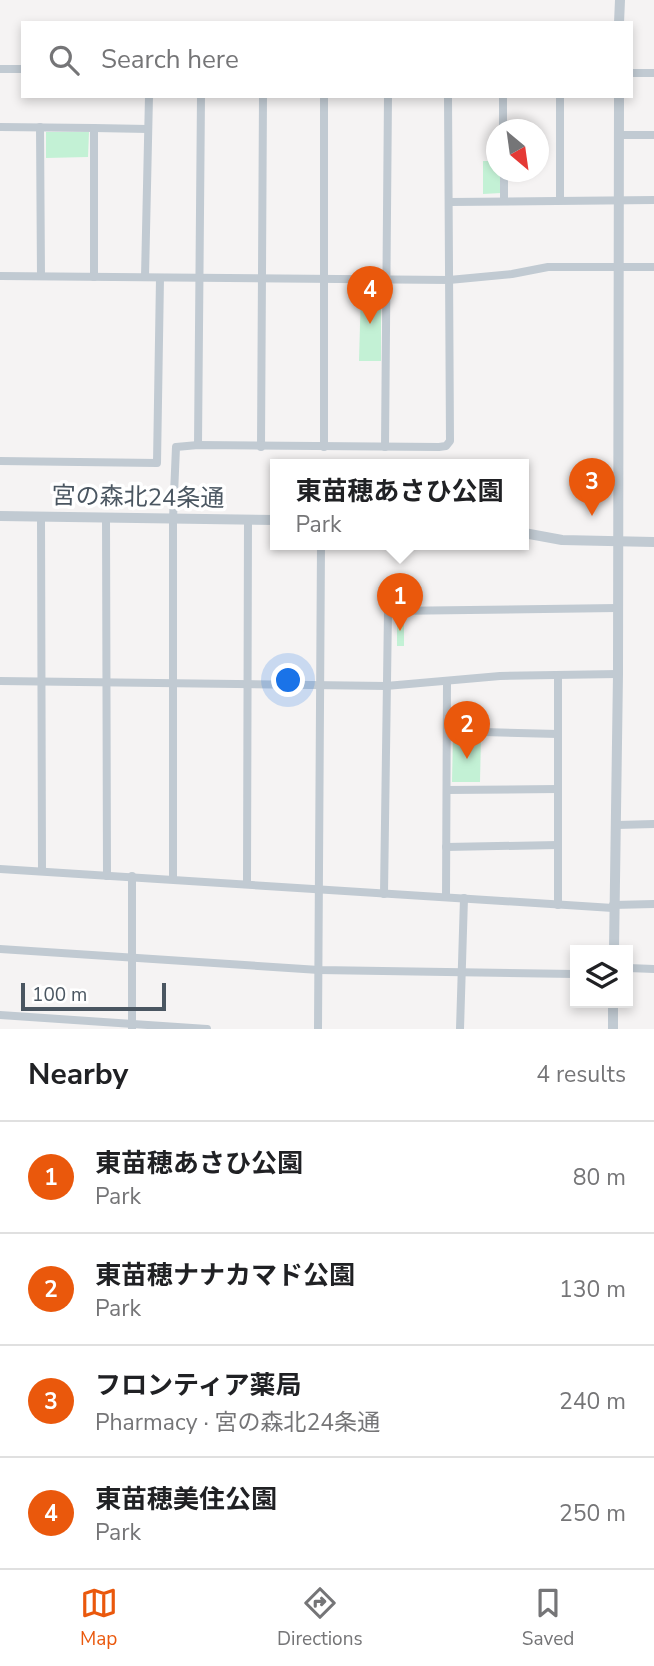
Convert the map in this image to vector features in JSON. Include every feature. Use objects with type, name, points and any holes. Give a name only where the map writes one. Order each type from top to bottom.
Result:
[{"type":"street","points":[[620,0],[620,21]]},
{"type":"street","points":[[0,69],[21,69]]},
{"type":"street","points":[[633,74],[654,73]]},
{"type":"street","points":[[145,277],[149,98]]},
{"type":"street","points":[[198,444],[201,98]]},
{"type":"street","points":[[261,447],[264,98]]},
{"type":"street","points":[[324,98],[324,447]]},
{"type":"street","points":[[385,447],[388,98]]},
{"type":"street","points":[[173,879],[173,519],[176,447],[198,444],[261,447],[439,447],[446,446],[450,441],[448,98]]},
{"type":"street","points":[[503,98],[503,119]]},
{"type":"street","points":[[560,98],[560,200]]},
{"type":"street","points":[[614,945],[618,674],[616,542],[619,98]]},
{"type":"street","points":[[0,127],[148,129]]},
{"type":"street","points":[[40,127],[41,276]]},
{"type":"street","points":[[94,128],[94,277]]},
{"type":"street","points":[[618,135],[654,135]]},
{"type":"street","points":[[504,182],[504,201]]},
{"type":"street","points":[[450,201],[654,200]]},
{"type":"street","points":[[0,276],[449,280],[487,278],[548,267],[654,267]]},
{"type":"street","points":[[0,461],[157,464],[160,278]]},
{"type":"street","name":"宮の森北24条通","points":[[0,516],[270,520]]},
{"type":"street","points":[[41,517],[42,871]]},
{"type":"street","points":[[106,517],[107,876]]},
{"type":"street","points":[[247,884],[250,684],[248,520]]},
{"type":"street","points":[[529,534],[562,540],[654,542]]},
{"type":"street","points":[[318,1029],[321,550]]},
{"type":"street","points":[[384,894],[388,611],[617,608]]},
{"type":"street","points":[[0,681],[386,686],[558,675],[618,674]]},
{"type":"street","points":[[558,675],[558,905]]},
{"type":"street","points":[[446,897],[447,682]]},
{"type":"street","points":[[447,732],[558,734]]},
{"type":"street","points":[[447,790],[558,789]]},
{"type":"street","points":[[617,825],[654,824]]},
{"type":"street","points":[[446,847],[558,845]]},
{"type":"street","points":[[0,869],[558,905],[654,904]]},
{"type":"street","points":[[132,876],[132,1026]]},
{"type":"street","points":[[460,1029],[464,898]]},
{"type":"street","points":[[0,948],[319,970],[570,974]]},
{"type":"street","points":[[633,968],[654,969]]},
{"type":"street","points":[[613,1008],[613,1029]]},
{"type":"street","points":[[0,1015],[205,1029]]},
{"type":"green space","points":[[46,132],[89,132],[88,157],[46,158]]},
{"type":"green space","points":[[483,161],[486,161],[486,182],[501,182],[501,193],[483,194]]},
{"type":"green space","points":[[361,288],[381,288],[381,361],[359,361]]},
{"type":"green space","points":[[397,617],[404,617],[404,646],[397,646]]},
{"type":"green space","points":[[453,736],[481,737],[480,782],[452,782]]},
{"type":"place","name":"東苗穂美住公園","points":[[370,324]]},
{"type":"place","name":"フロンティア薬局","points":[[592,516]]},
{"type":"place","name":"東苗穂あさひ公園","points":[[400,631]]},
{"type":"place","name":"東苗穂ナナカマド公園","points":[[467,759]]}]
